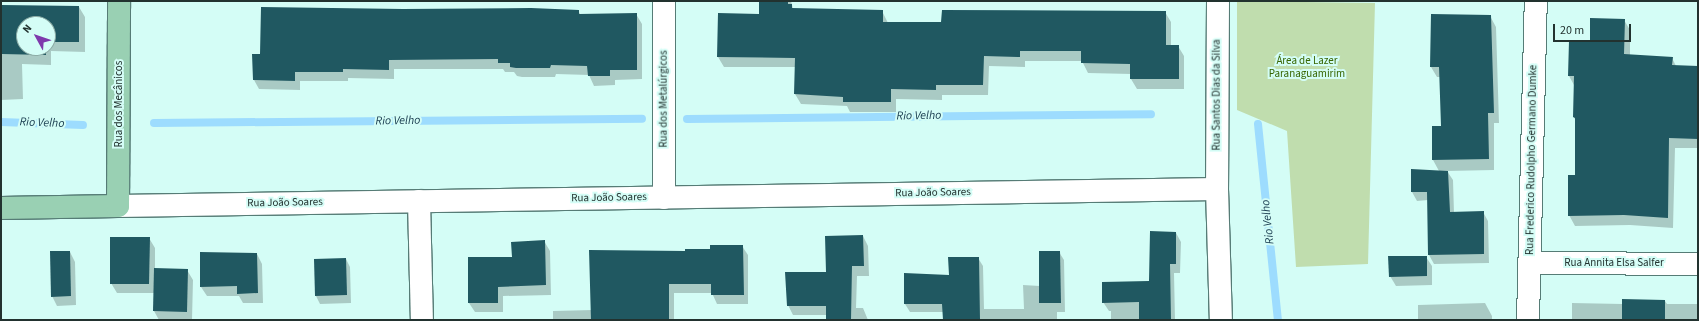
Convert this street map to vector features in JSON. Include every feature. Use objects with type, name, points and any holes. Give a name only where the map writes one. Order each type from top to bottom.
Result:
[{"type":"main road","name":"Rua dos Mecânicos","points":[[118,206],[119,1]]},
{"type":"main road","name":"Rua João Soares","points":[[1,208],[118,206]]},
{"type":"street","name":"Rua dos Metalúrgicos","points":[[664,1],[664,198]]},
{"type":"street","name":"Rua Santos Dias da Silva","points":[[1218,1],[1217,188],[1221,320]]},
{"type":"street","name":"Rua Frederico Rudolpho Germano Dumke","points":[[1528,320],[1536,1]]},
{"type":"street","name":"Rua João Soares","points":[[118,206],[1217,188]]},
{"type":"street","points":[[420,201],[422,320]]},
{"type":"street","name":"Rua Annita Elsa Salfer","points":[[1529,263],[1698,264]]},
{"type":"green space","name":"Área de Lazer Paranaguamirim","points":[[1237,1],[1375,3],[1368,264],[1296,267],[1287,131],[1237,110]]},
{"type":"building","points":[[759,1],[788,1],[788,4],[792,4],[792,8],[883,10],[883,22],[941,22],[942,10],[1166,11],[1166,45],[1179,45],[1179,79],[1130,79],[1130,64],[1081,63],[1081,51],[1020,51],[1020,57],[984,56],[983,85],[936,85],[936,90],[891,89],[891,102],[843,102],[843,97],[794,94],[795,58],[717,57],[718,13],[759,14]]},
{"type":"building","points":[[2,5],[79,6],[79,42],[56,42],[56,16],[16,16],[16,54],[2,54]]},
{"type":"building","points":[[261,7],[403,9],[531,8],[579,10],[579,14],[637,13],[637,70],[610,70],[610,76],[588,76],[587,66],[551,65],[550,68],[516,68],[510,67],[510,63],[498,63],[498,59],[389,60],[389,70],[343,69],[343,72],[295,72],[295,81],[253,80],[252,54],[260,54]]},
{"type":"building","points":[[1431,14],[1491,15],[1494,113],[1488,113],[1489,159],[1432,160],[1432,126],[1441,126],[1439,67],[1430,67]]},
{"type":"building","points":[[1590,18],[1625,19],[1624,54],[1673,57],[1672,65],[1698,66],[1698,139],[1669,138],[1668,218],[1624,215],[1568,216],[1568,175],[1575,175],[1575,118],[1573,117],[1574,76],[1568,76],[1569,41],[1590,41]]},
{"type":"building","points":[[1411,169],[1448,171],[1450,212],[1484,211],[1484,254],[1428,255],[1427,192],[1411,192]]},
{"type":"building","points":[[1150,231],[1176,232],[1176,264],[1170,264],[1171,320],[1139,320],[1139,302],[1102,303],[1102,282],[1149,281]]},
{"type":"building","points":[[863,235],[864,266],[852,266],[851,320],[826,320],[826,306],[787,306],[785,272],[826,272],[825,236]]},
{"type":"building","points":[[110,237],[150,237],[149,284],[110,284]]},
{"type":"building","points":[[545,240],[546,285],[498,287],[498,303],[468,303],[468,257],[512,257],[511,242]]},
{"type":"building","points":[[710,245],[743,245],[744,295],[711,295],[711,284],[669,284],[669,320],[591,320],[589,250],[685,251],[685,249],[710,249]]},
{"type":"building","points":[[50,251],[70,251],[71,296],[51,297]]},
{"type":"building","points":[[1039,251],[1060,251],[1061,303],[1039,303]]},
{"type":"building","points":[[200,252],[257,253],[258,293],[237,294],[237,286],[200,287]]},
{"type":"building","points":[[1388,256],[1427,256],[1427,276],[1389,277]]},
{"type":"building","points":[[948,257],[979,257],[980,320],[943,320],[942,304],[904,304],[904,273],[949,275]]},
{"type":"building","points":[[346,258],[347,295],[315,296],[314,259]]},
{"type":"building","points":[[154,268],[188,269],[187,312],[153,311]]},
{"type":"building","points":[[1622,299],[1665,300],[1665,320],[1622,320]]},
{"type":"waterway","name":"Rio Velho","points":[[687,119],[1151,114]]},
{"type":"waterway","name":"Rio Velho","points":[[154,123],[642,119]]},
{"type":"waterway","name":"Rio Velho","points":[[1,122],[83,125]]},
{"type":"waterway","name":"Rio Velho","points":[[1258,124],[1278,320]]}]
